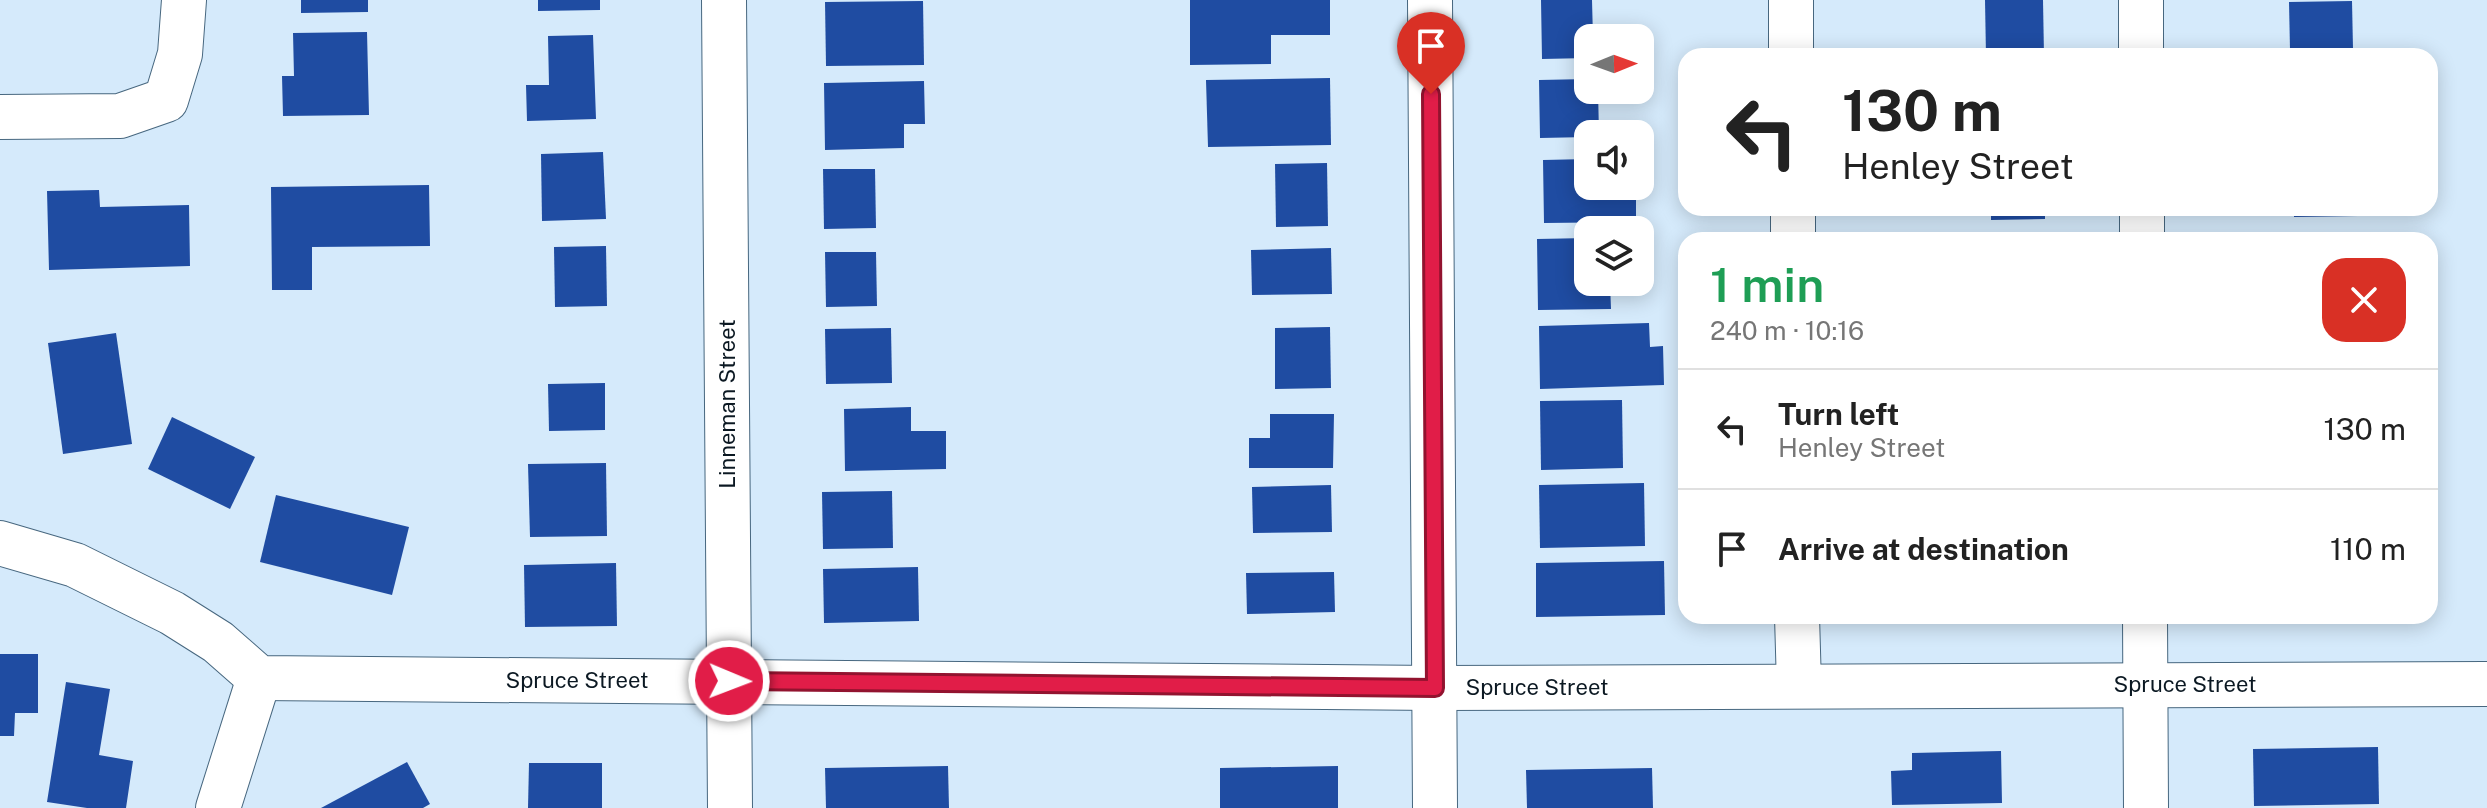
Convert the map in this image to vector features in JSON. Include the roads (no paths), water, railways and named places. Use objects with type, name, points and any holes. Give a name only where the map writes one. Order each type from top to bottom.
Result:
[{"type":"street","points":[[0,117],[120,116],[166,100],[180,54],[184,0]]},
{"type":"street","name":"Linneman Street","points":[[724,0],[730,808]]},
{"type":"street","points":[[1430,0],[1435,808]]},
{"type":"street","points":[[1791,0],[1791,48]]},
{"type":"street","points":[[2141,0],[2141,48]]},
{"type":"street","points":[[0,543],[75,565],[172,613],[218,642],[259,678],[218,808]]},
{"type":"street","points":[[1797,624],[1799,686]]},
{"type":"street","points":[[2145,624],[2146,808]]},
{"type":"street","name":"Spruce Street","points":[[259,678],[1435,688],[2487,684]]}]
